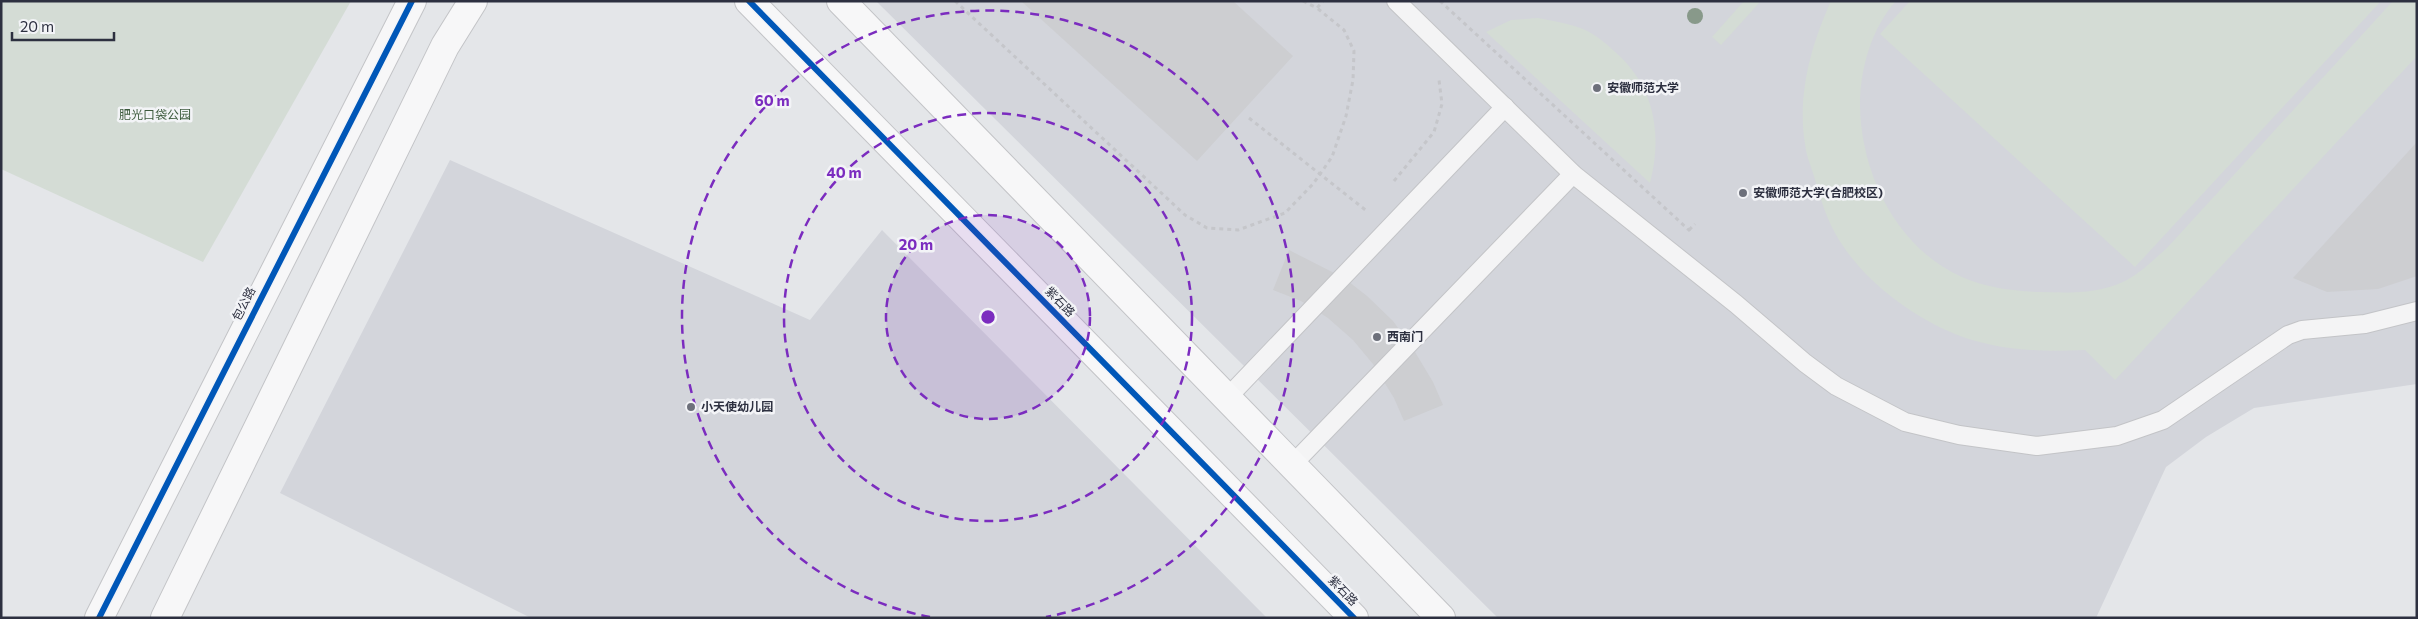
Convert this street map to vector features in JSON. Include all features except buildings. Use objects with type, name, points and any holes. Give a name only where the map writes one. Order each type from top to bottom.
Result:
[{"type":"street","name":"包公路","points":[[99,618],[412,1]]},
{"type":"street","points":[[165,618],[445,46],[473,1]]},
{"type":"street","name":"紫石路","points":[[749,1],[1354,618]]},
{"type":"street","points":[[841,1],[1441,618]]},
{"type":"lane","points":[[1396,1],[1574,174],[1736,304],[1805,363],[1836,386],[1905,422],[1994,441],[2037,446],[2117,436],[2164,420],[2277,340],[2288,335],[2302,330],[2365,324],[2417,311]]},
{"type":"lane","points":[[1227,398],[1505,107]]},
{"type":"lane","points":[[1292,465],[1574,174]]},
{"type":"path","points":[[955,1],[1185,215],[1207,228],[1238,230],[1285,212],[1314,184],[1332,157],[1348,107],[1353,80],[1354,51],[1344,30],[1317,8],[1303,1]]},
{"type":"path","points":[[1317,8],[1323,1]]},
{"type":"path","points":[[1440,1],[1696,236]]},
{"type":"path","points":[[1393,182],[1434,132],[1442,104],[1438,72]]},
{"type":"path","points":[[1249,118],[1368,212]]},
{"type":"path","points":[[1361,219],[1374,204]]},
{"type":"shaded area","name":"安徽师范大学(合肥校区)","points":[[876,1],[2417,1],[2417,384],[2254,408],[2206,437],[2166,467],[2096,618],[1498,618]]},
{"type":"shaded area","name":"小天使幼儿园","points":[[450,160],[810,320],[882,230],[1267,618],[531,618],[280,493]]},
{"type":"green space","name":"肥光口袋公园","points":[[1,1],[351,1],[203,262],[1,169]]},
{"type":"green space","points":[[1744,1],[1761,1],[1721,45],[1712,37]]},
{"type":"green space","points":[[1831,1],[1896,1],[1880,23],[1869,49],[1862,76],[1860,103],[1867,155],[1875,181],[1886,205],[1918,247],[1939,264],[1971,281],[2020,291],[2084,292],[2115,285],[2131,278],[2142,270],[2167,248],[2393,1],[2417,1],[2417,56],[2115,380],[2085,350],[2052,351],[2003,347],[1971,340],[1938,326],[1903,306],[1887,293],[1872,280],[1845,249],[1831,226],[1822,204],[1806,151],[1803,126],[1804,89],[1807,71],[1817,35]]},
{"type":"green space","points":[[1910,1],[2381,1],[2135,267],[1880,34]]},
{"type":"green space","points":[[1538,18],[1572,25],[1591,33],[1603,41],[1628,64],[1638,79],[1652,111],[1655,128],[1655,146],[1650,183],[1486,32],[1511,20]]},
{"type":"cycle path","points":[[99,618],[412,1]]},
{"type":"cycle path","points":[[749,1],[1354,618]]},
{"type":"place","name":"安徽师范大学","points":[[1597,88]]},
{"type":"place","name":"安徽师范大学(合肥校区)","points":[[1743,193]]},
{"type":"place","name":"西南门","points":[[1377,337]]},
{"type":"place","name":"小天使幼儿园","points":[[691,407]]}]
